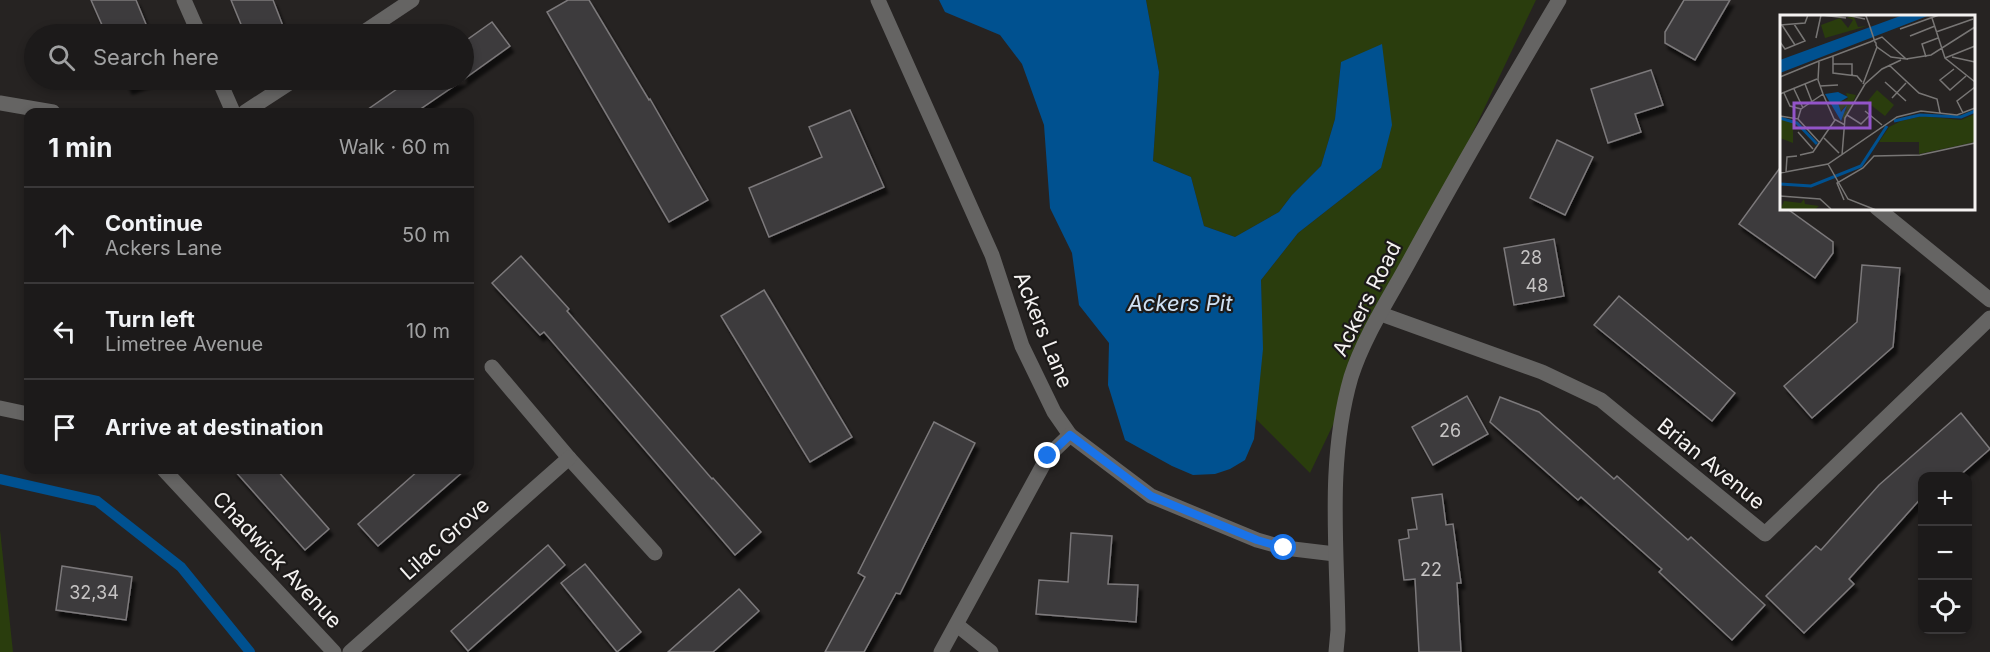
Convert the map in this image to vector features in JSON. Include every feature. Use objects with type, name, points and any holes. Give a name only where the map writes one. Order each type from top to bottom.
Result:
[{"type":"street","points":[[184,0],[195,24]]},
{"type":"street","points":[[376,24],[412,0]]},
{"type":"street","name":"Ackers Lane","points":[[878,0],[992,255],[1022,346],[1054,412],[1070,435],[1151,496],[1257,540],[1284,548],[1335,554]]},
{"type":"street","name":"Ackers Road","points":[[1336,652],[1335,481],[1341,430],[1352,377],[1381,314],[1459,169],[1559,0]]},
{"type":"street","points":[[223,90],[231,108]]},
{"type":"street","points":[[251,108],[279,90]]},
{"type":"street","points":[[0,103],[29,108]]},
{"type":"street","points":[[1879,210],[1990,300]]},
{"type":"street","name":"Brian Avenue","points":[[1381,314],[1542,372],[1601,400],[1765,534],[1990,318]]},
{"type":"street","points":[[492,367],[569,458],[655,553]]},
{"type":"street","points":[[0,408],[24,413]]},
{"type":"street","points":[[941,652],[1048,456],[1070,435]]},
{"type":"street","name":"Lilac Grove","points":[[350,652],[569,458]]},
{"type":"street","name":"Chadwick Avenue","points":[[168,474],[334,652]]},
{"type":"street","points":[[957,625],[991,652]]},
{"type":"green space","points":[[1146,0],[1536,0],[1310,473],[1255,418],[1262,349],[1261,280],[1298,233],[1381,168],[1341,62],[1335,119],[1321,166],[1292,195],[1279,212],[1235,237],[1204,226],[1191,177],[1153,161],[1159,72]]},
{"type":"green space","points":[[0,530],[13,652],[0,652]]},
{"type":"water","name":"Ackers Pit","points":[[939,0],[1146,0],[1159,72],[1153,161],[1191,177],[1204,226],[1235,237],[1279,212],[1292,195],[1321,166],[1335,119],[1341,62],[1382,44],[1392,125],[1381,168],[1298,233],[1261,280],[1263,349],[1254,439],[1245,460],[1230,469],[1215,474],[1193,475],[1125,440],[1108,385],[1109,343],[1079,305],[1072,253],[1050,208],[1044,125],[1022,64],[1000,35],[945,12]]},
{"type":"building","points":[[91,0],[136,0],[146,24],[102,24]]},
{"type":"building","points":[[231,0],[273,0],[282,24],[241,24]]},
{"type":"building","points":[[568,0],[589,0],[650,99],[708,200],[669,222],[547,12]]},
{"type":"building","points":[[1684,0],[1730,0],[1695,60],[1665,43],[1665,32]]},
{"type":"building","points":[[492,22],[510,46],[474,72],[474,35]]},
{"type":"building","points":[[1651,70],[1663,105],[1635,114],[1641,132],[1608,143],[1591,89]]},
{"type":"building","points":[[396,90],[448,90],[422,108],[370,108]]},
{"type":"building","points":[[850,110],[884,187],[769,237],[749,188],[822,157],[809,127]]},
{"type":"building","points":[[1557,140],[1593,157],[1565,215],[1530,198]]},
{"type":"building","points":[[1780,168],[1780,210],[1789,210],[1833,242],[1833,253],[1815,278],[1739,224]]},
{"type":"building","points":[[1554,239],[1564,296],[1514,305],[1504,248]]},
{"type":"building","points":[[521,256],[569,309],[567,311],[712,479],[761,532],[735,555],[544,332],[540,335],[492,283]]},
{"type":"building","points":[[1862,265],[1900,268],[1893,347],[1812,418],[1784,386],[1857,322]]},
{"type":"building","points":[[764,290],[852,437],[810,462],[721,316]]},
{"type":"building","points":[[1619,296],[1735,393],[1712,421],[1594,325]]},
{"type":"building","points":[[1467,396],[1488,434],[1433,465],[1412,427]]},
{"type":"building","points":[[1500,397],[1539,412],[1614,479],[1617,476],[1688,540],[1691,537],[1765,605],[1732,640],[1659,572],[1662,569],[1581,497],[1578,500],[1490,422]]},
{"type":"building","points":[[1961,413],[1990,449],[1964,472],[1918,472],[1918,502],[1849,579],[1854,584],[1804,633],[1766,596],[1816,546],[1821,550],[1879,485]]},
{"type":"building","points":[[934,422],[975,443],[900,594],[896,593],[864,652],[825,652],[865,577],[858,573]]},
{"type":"building","points":[[238,474],[281,474],[329,529],[305,550]]},
{"type":"building","points":[[414,474],[460,474],[378,546],[358,524]]},
{"type":"building","points":[[1442,494],[1446,525],[1453,524],[1461,583],[1457,583],[1461,652],[1419,652],[1415,579],[1404,580],[1399,540],[1409,538],[1408,530],[1417,529],[1412,498]]},
{"type":"building","points":[[1071,533],[1112,536],[1108,584],[1138,585],[1136,622],[1036,614],[1039,580],[1068,582]]},
{"type":"building","points":[[548,545],[565,565],[468,651],[451,631]]},
{"type":"building","points":[[585,564],[641,632],[617,652],[561,583]]},
{"type":"building","points":[[62,566],[132,577],[126,620],[56,610]]},
{"type":"building","points":[[739,589],[759,611],[713,652],[668,652]]},
{"type":"waterway","points":[[0,479],[97,501],[181,567],[250,652]]},
{"type":"route","points":[[1048,456],[1070,435],[1151,496],[1257,540],[1284,548]]}]
